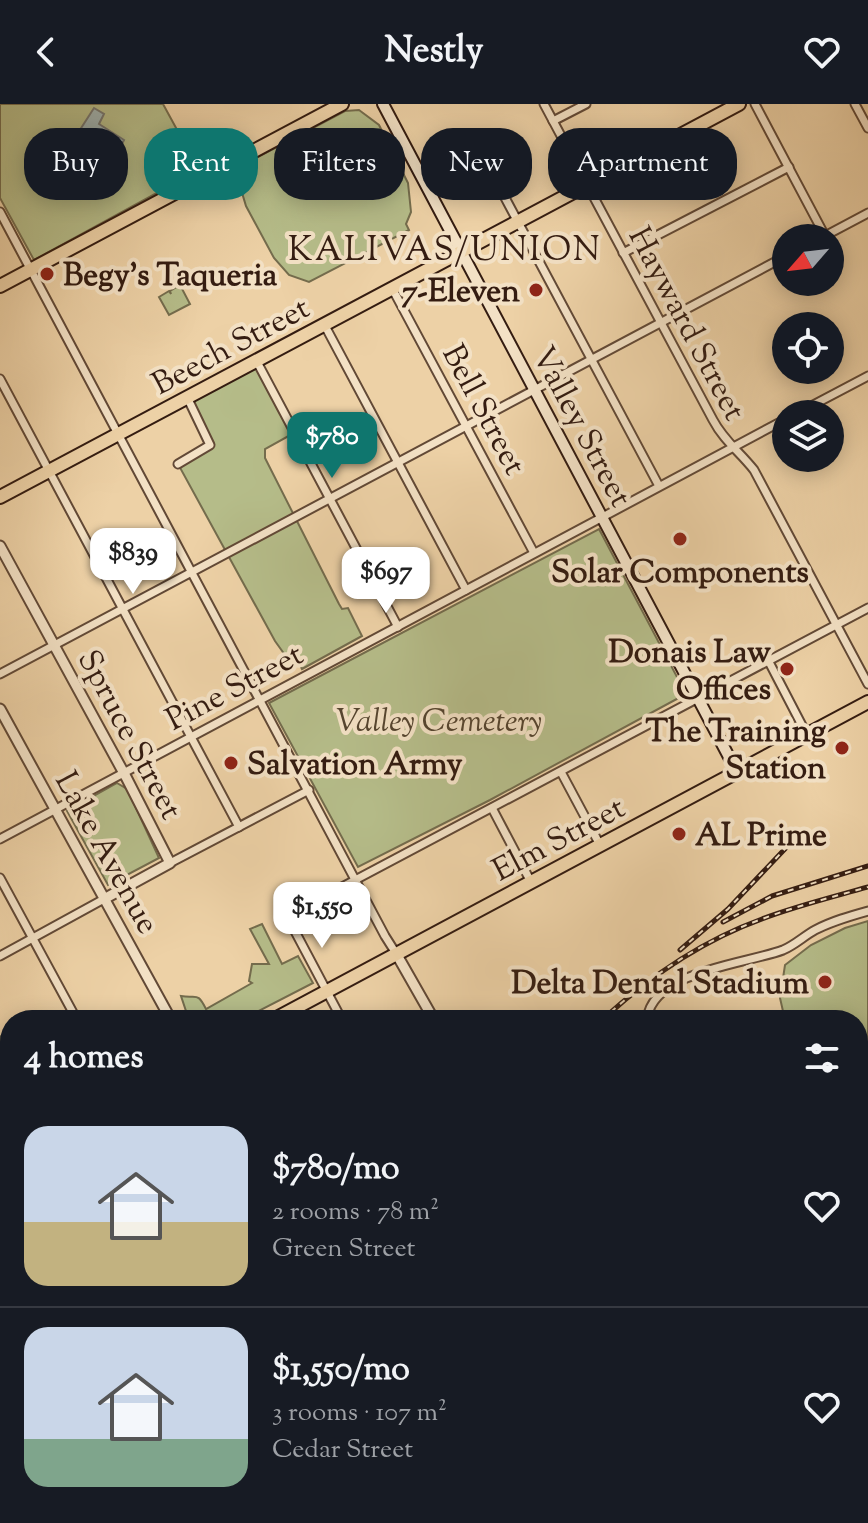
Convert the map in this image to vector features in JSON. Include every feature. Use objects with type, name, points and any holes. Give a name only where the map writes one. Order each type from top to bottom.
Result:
[{"type":"main road","points":[[0,286],[342,104]]},
{"type":"main road","name":"Valley Street","points":[[383,104],[737,772]]},
{"type":"main road","name":"Beech Street","points":[[695,128],[739,104]]},
{"type":"main road","name":"Beech Street","points":[[0,497],[561,200]]},
{"type":"main road","name":"Elm Street","points":[[292,1010],[868,702]]},
{"type":"street","name":"Hayward Street","points":[[544,104],[557,128]]},
{"type":"street","points":[[553,121],[586,104]]},
{"type":"street","points":[[755,104],[817,224]]},
{"type":"street","points":[[855,104],[868,128]]},
{"type":"street","points":[[623,253],[789,167]]},
{"type":"street","points":[[507,200],[659,486]]},
{"type":"street","name":"Hayward Street","points":[[595,200],[718,430],[754,470],[868,684]]},
{"type":"street","points":[[0,212],[428,1010]]},
{"type":"street","points":[[844,226],[868,213]]},
{"type":"street","points":[[0,674],[772,264]]},
{"type":"street","name":"Bell Street","points":[[392,288],[534,553]]},
{"type":"street","points":[[324,324],[466,590]]},
{"type":"street","points":[[256,360],[398,627]]},
{"type":"street","points":[[823,400],[868,376]]},
{"type":"street","points":[[0,379],[239,827]]},
{"type":"street","points":[[178,464],[210,445],[187,397]]},
{"type":"street","name":"Pine Street","points":[[0,839],[772,426]]},
{"type":"street","name":"Spruce Street","points":[[0,546],[170,863]]},
{"type":"street","points":[[337,1010],[289,917],[868,608]]},
{"type":"street","points":[[768,660],[807,735]]},
{"type":"street","name":"Lake Avenue","points":[[0,709],[165,1010]]},
{"type":"street","points":[[561,772],[600,845]]},
{"type":"street","points":[[0,956],[309,790]]},
{"type":"street","points":[[492,808],[531,882]]},
{"type":"street","points":[[0,878],[72,1010]]},
{"type":"street","points":[[649,1010],[657,996],[685,979],[784,949],[826,925],[868,911]]},
{"type":"green space","points":[[0,104],[163,104],[176,128],[144,128],[144,200],[34,260],[0,198]]},
{"type":"green space","points":[[359,110],[380,128],[313,128],[345,111]]},
{"type":"green space","points":[[274,149],[274,200],[405,200],[405,177],[411,212],[406,224],[409,230],[309,282],[289,275],[274,258],[244,200],[258,200],[258,157]]},
{"type":"green space","points":[[180,285],[190,304],[169,315],[159,297],[169,291],[171,294],[170,291]]},
{"type":"green space","points":[[256,360],[294,433],[265,449],[265,458],[339,604],[342,609],[348,608],[362,636],[302,669],[293,651],[285,655],[275,641],[178,464],[208,448],[187,397]]},
{"type":"green space","name":"Valley Cemetery","points":[[599,529],[686,694],[358,867],[269,703]]},
{"type":"green space","points":[[117,783],[127,789],[159,858],[108,885],[67,811]]},
{"type":"green space","name":"Delta Dental Stadium","points":[[868,921],[868,1010],[783,1010],[780,998],[785,965],[811,945],[845,928]]},
{"type":"green space","points":[[262,924],[282,964],[298,956],[313,983],[260,1010],[186,1010],[181,996],[198,998],[206,1009],[252,983],[249,981],[252,964],[269,964],[250,929]]},
{"type":"shaded area","points":[[94,108],[104,114],[99,124],[105,128],[81,128]]},
{"type":"railway","points":[[680,950],[728,909],[800,833]]},
{"type":"railway","points":[[723,922],[772,896],[868,866]]},
{"type":"railway","points":[[614,1010],[657,975],[718,938],[775,914],[868,887]]},
{"type":"place","name":"Begy's Taqueria","points":[[47,274]]},
{"type":"place","name":"7-Eleven","points":[[536,290]]},
{"type":"place","name":"Solar Components","points":[[680,539]]},
{"type":"place","name":"Donais Law Offices","points":[[787,669]]},
{"type":"place","name":"The Training Station","points":[[842,748]]},
{"type":"place","name":"Salvation Army","points":[[231,763]]},
{"type":"place","name":"AL Prime","points":[[679,834]]},
{"type":"place","name":"Delta Dental Stadium","points":[[825,982]]},
{"type":"district","name":"KALIVAS/UNION","points":[[445,248]]}]
